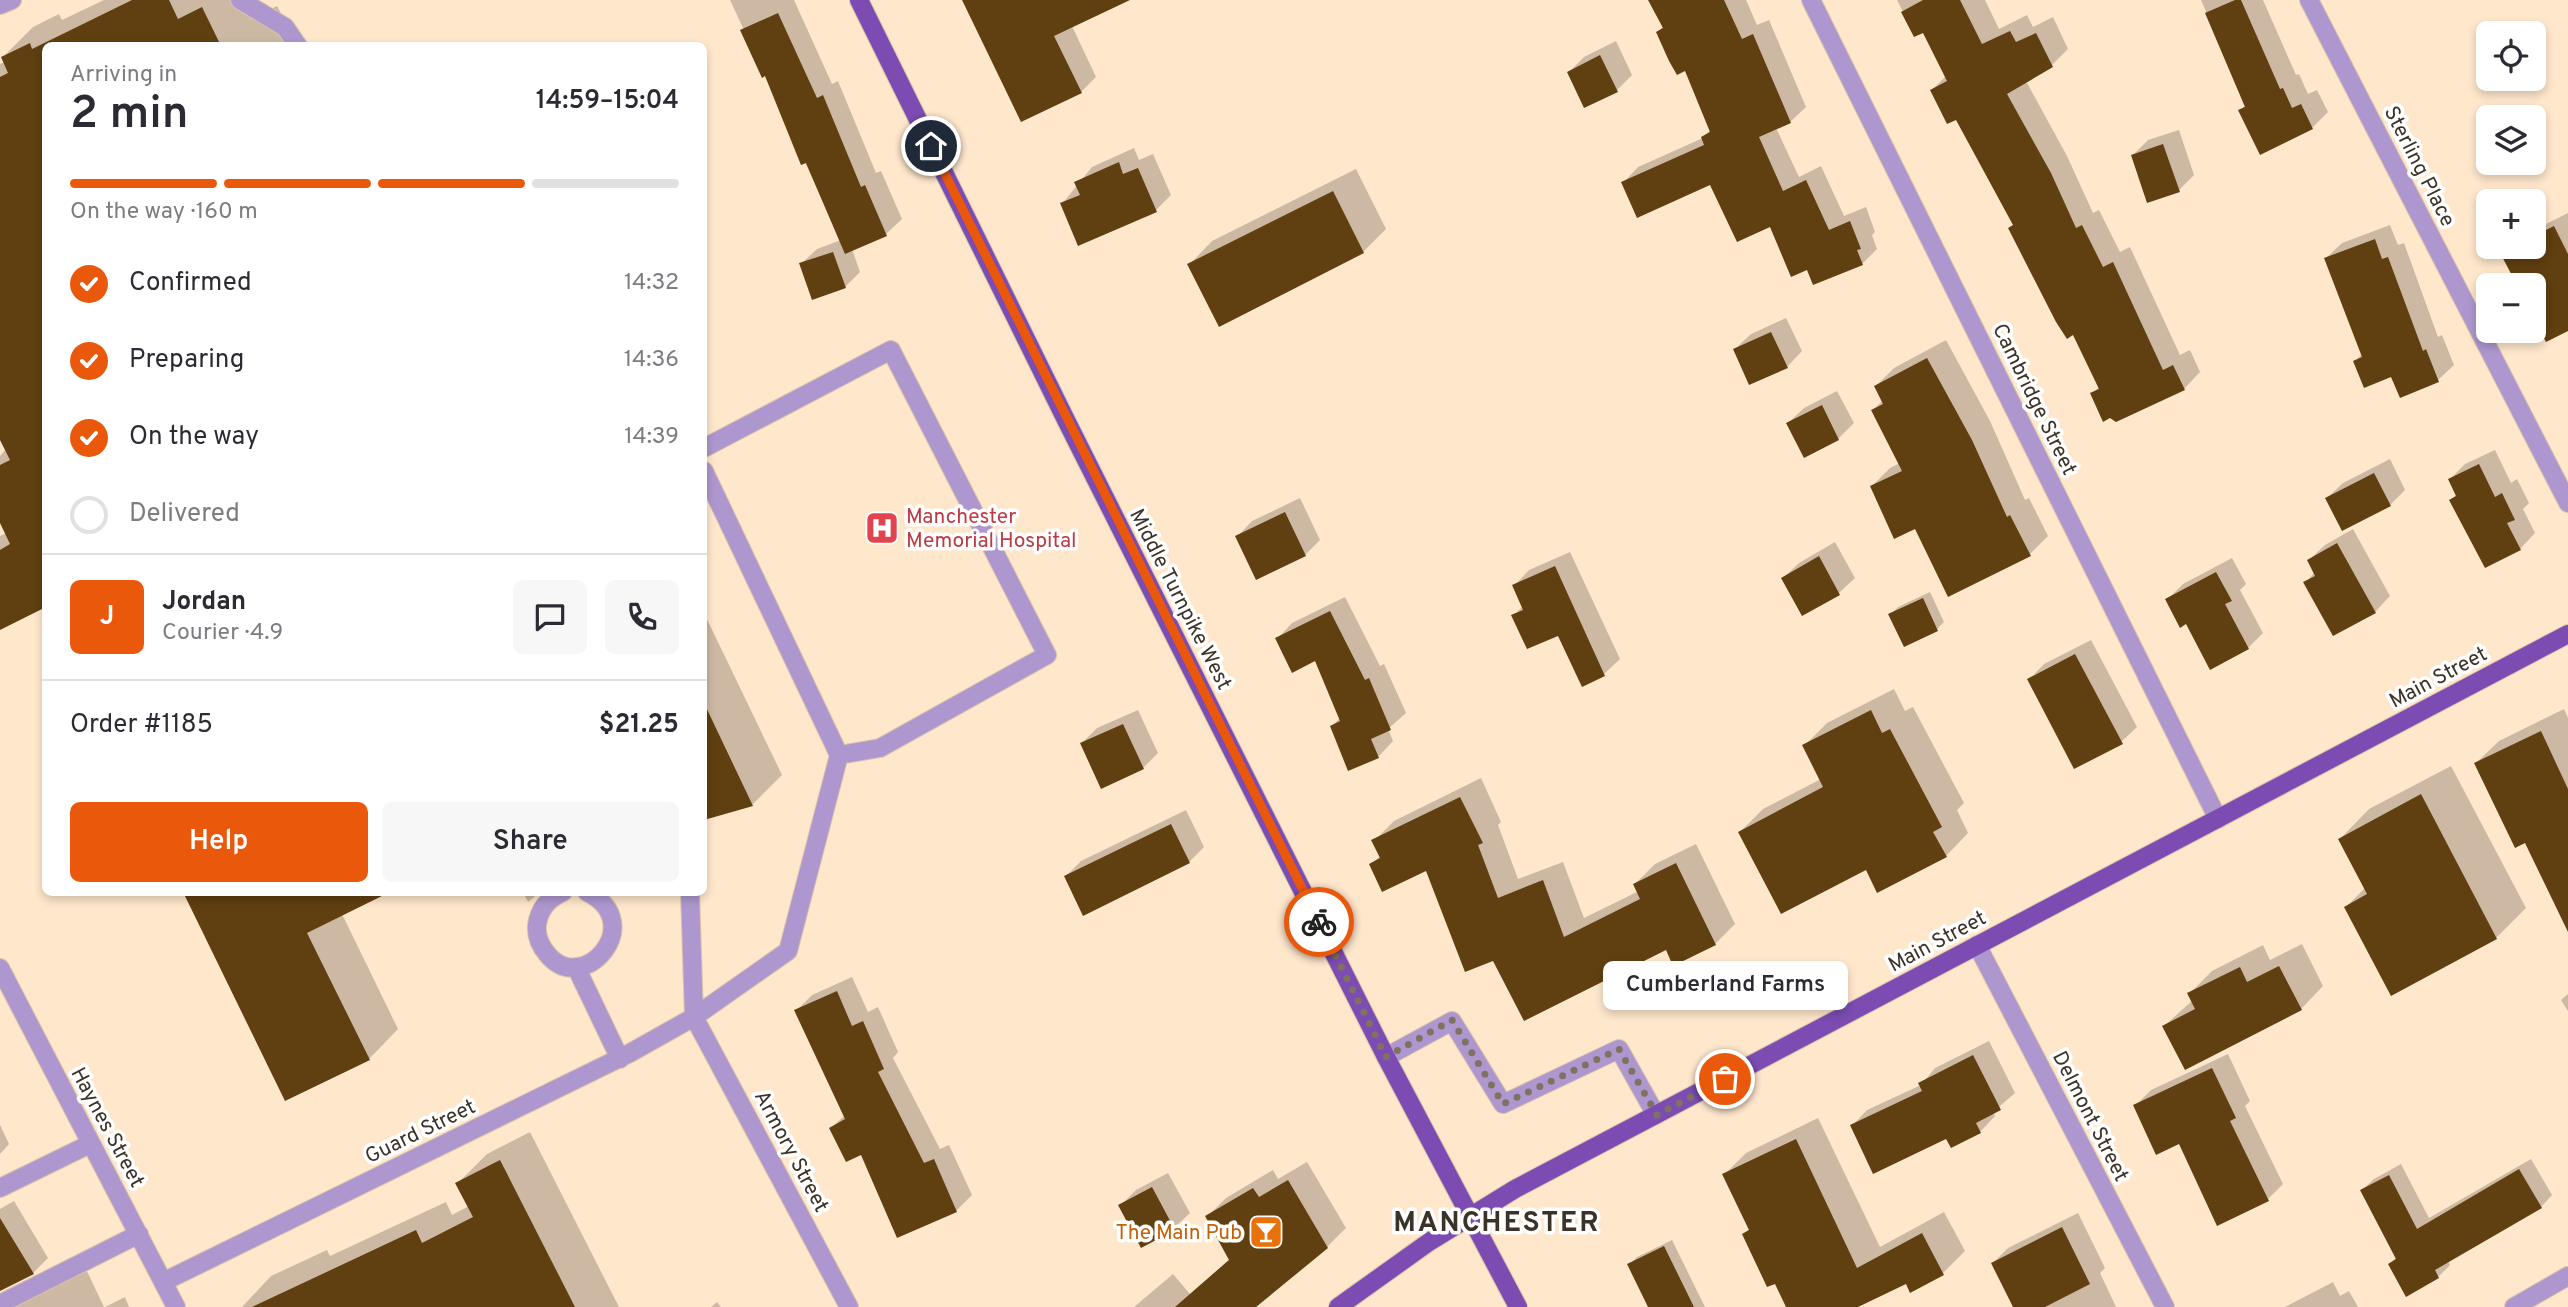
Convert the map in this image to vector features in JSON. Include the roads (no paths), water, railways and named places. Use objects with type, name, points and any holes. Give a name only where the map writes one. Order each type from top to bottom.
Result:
[{"type":"main road","name":"Middle Turnpike West","points":[[859,0],[1066,420],[1386,1057],[1518,1307]]},
{"type":"main road","name":"Main Street","points":[[1338,1307],[1470,1215],[2568,634]]},
{"type":"street","points":[[0,5],[12,0]]},
{"type":"street","points":[[240,0],[285,27],[295,42]]},
{"type":"street","name":"Cambridge Street","points":[[1811,0],[2218,819]]},
{"type":"street","name":"Sterling Place","points":[[2309,0],[2568,503]]},
{"type":"street","points":[[707,446],[891,350],[1047,655],[880,748],[839,755],[707,477]]},
{"type":"street","name":"Guard Street","points":[[163,1282],[620,1059],[694,1017],[788,951],[839,755]]},
{"type":"street","points":[[556,896],[549,900],[541,911],[537,937],[551,959],[576,967],[588,965],[606,950],[614,928],[605,905],[593,896]]},
{"type":"street","points":[[690,896],[694,1017]]},
{"type":"street","name":"Delmont Street","points":[[1978,945],[2165,1307]]},
{"type":"street","points":[[576,967],[620,1059]]},
{"type":"street","name":"Haynes Street","points":[[0,968],[176,1307]]},
{"type":"street","name":"Armory Street","points":[[694,1017],[849,1307]]},
{"type":"street","points":[[1386,1057],[1452,1020],[1503,1104],[1619,1049],[1657,1115]]},
{"type":"street","points":[[0,1188],[90,1143]]},
{"type":"street","points":[[0,1304],[139,1234]]},
{"type":"street","points":[[2514,1307],[2568,1276]]},
{"type":"place","name":"Manchester Memorial Hospital","points":[[882,528]]},
{"type":"place","name":"Cumberland Farms","points":[[1725,1079]]},
{"type":"place","name":"The Main Pub","points":[[1266,1232]]},
{"type":"district","name":"MANCHESTER","points":[[1497,1221]]}]
